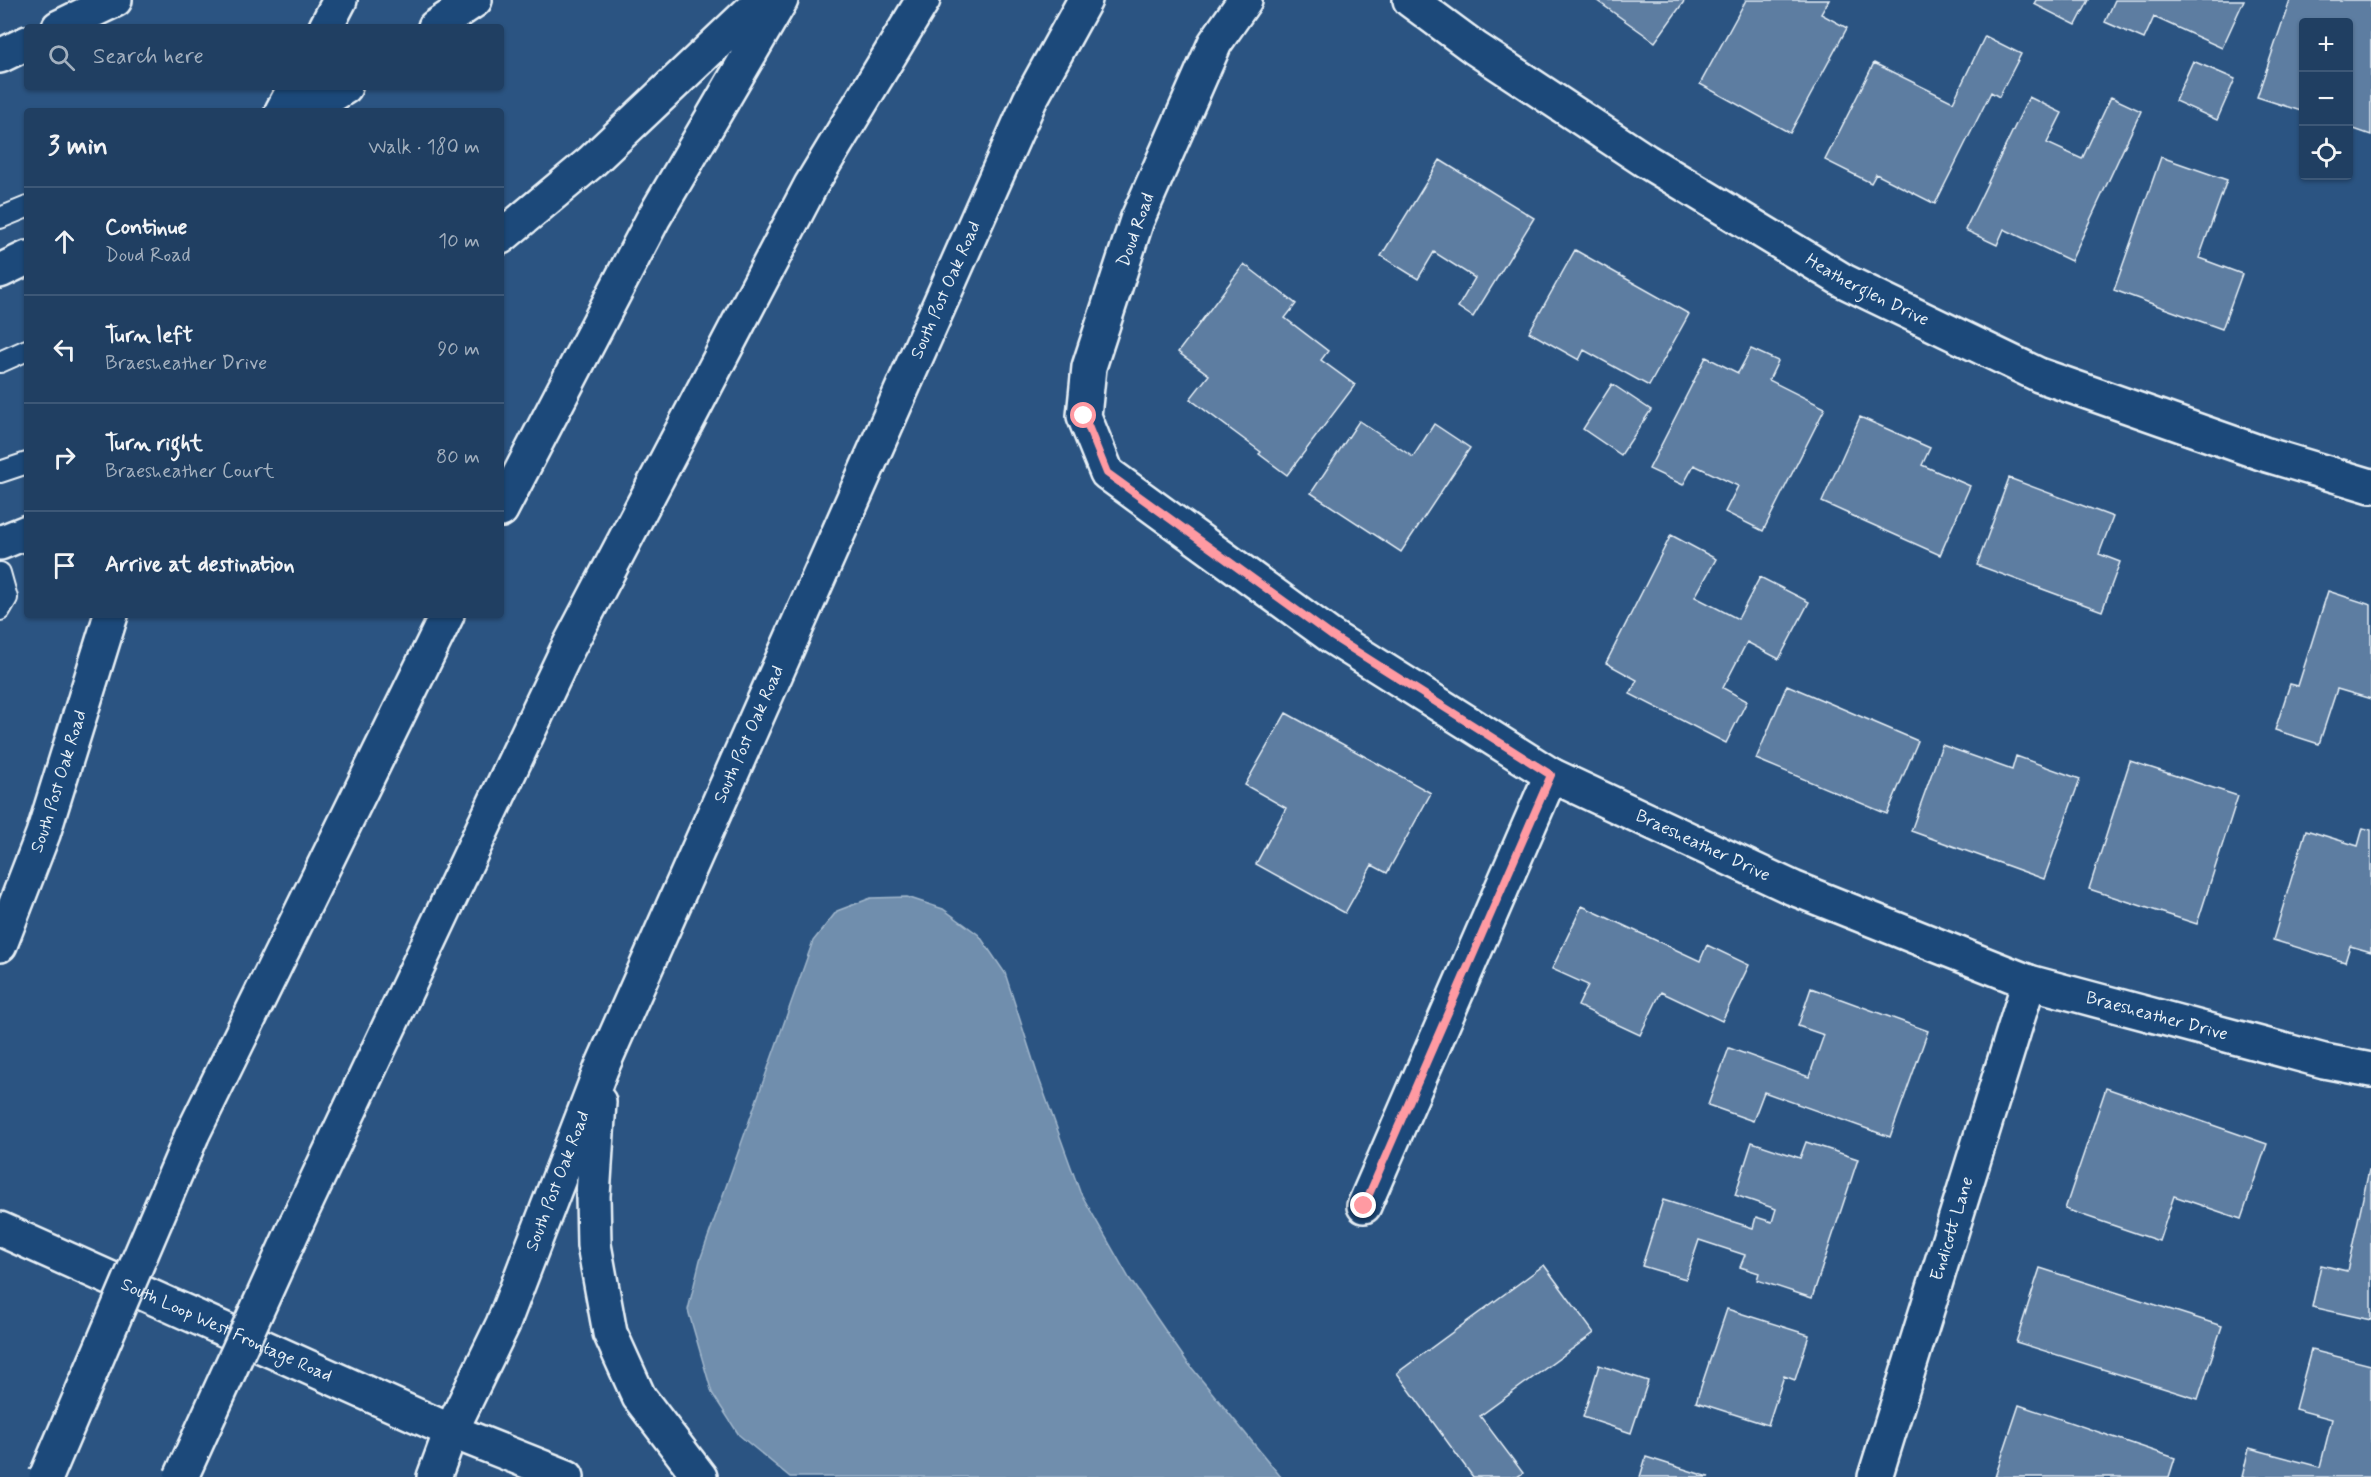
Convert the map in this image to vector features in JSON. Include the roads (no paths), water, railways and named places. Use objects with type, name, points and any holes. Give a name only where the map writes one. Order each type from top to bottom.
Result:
[{"type":"main road","points":[[65,24],[115,0]]},
{"type":"main road","points":[[328,24],[340,0]]},
{"type":"main road","points":[[439,24],[475,0]]},
{"type":"main road","points":[[504,234],[591,162],[762,0]]},
{"type":"main road","points":[[504,504],[653,219],[781,0]]},
{"type":"main road","points":[[181,1477],[297,1221],[571,641],[811,185],[923,0]]},
{"type":"main road","name":"South Post Oak Road","points":[[434,1477],[451,1431],[503,1324],[601,1069],[1030,100],[1085,0]]},
{"type":"main road","name":"Doud Road","points":[[1107,473],[1084,416],[1089,367],[1137,220],[1215,43],[1245,0]]},
{"type":"main road","name":"Heatherglen Drive","points":[[1410,0],[1475,48],[1646,161],[1844,281],[2039,375],[2264,454],[2371,486]]},
{"type":"main road","points":[[0,56],[24,44]]},
{"type":"main road","points":[[284,108],[293,90]]},
{"type":"main road","points":[[312,108],[340,90]]},
{"type":"main road","points":[[0,271],[24,259]]},
{"type":"main road","name":"Braesheather Drive","points":[[1107,473],[1332,636],[1551,775],[1793,888],[2029,982],[2324,1061],[2371,1070]]},
{"type":"main road","points":[[0,543],[24,533]]},
{"type":"main road","name":"South Post Oak Road","points":[[0,945],[43,834],[110,618]]},
{"type":"main road","points":[[46,1477],[192,1135],[446,618]]},
{"type":"main road","points":[[1364,1206],[1551,775]]},
{"type":"main road","name":"Endicott Lane","points":[[1875,1477],[2029,982]]},
{"type":"main road","points":[[601,1069],[593,1196],[594,1245],[610,1333],[639,1397],[700,1477]]},
{"type":"main road","name":"South Loop West Frontage Road","points":[[0,1229],[451,1431],[567,1477]]},
{"type":"lane","points":[[0,218],[24,208]]},
{"type":"lane","points":[[0,362],[24,351]]},
{"type":"lane","points":[[0,472],[24,464]]},
{"type":"lane","points":[[0,573],[7,597],[0,609]]},
{"type":"water","points":[[907,897],[943,909],[979,935],[1005,973],[1038,1076],[1080,1192],[1129,1278],[1187,1362],[1281,1477],[790,1477],[739,1435],[712,1393],[688,1310],[700,1260],[813,941],[837,911],[871,898]]}]
